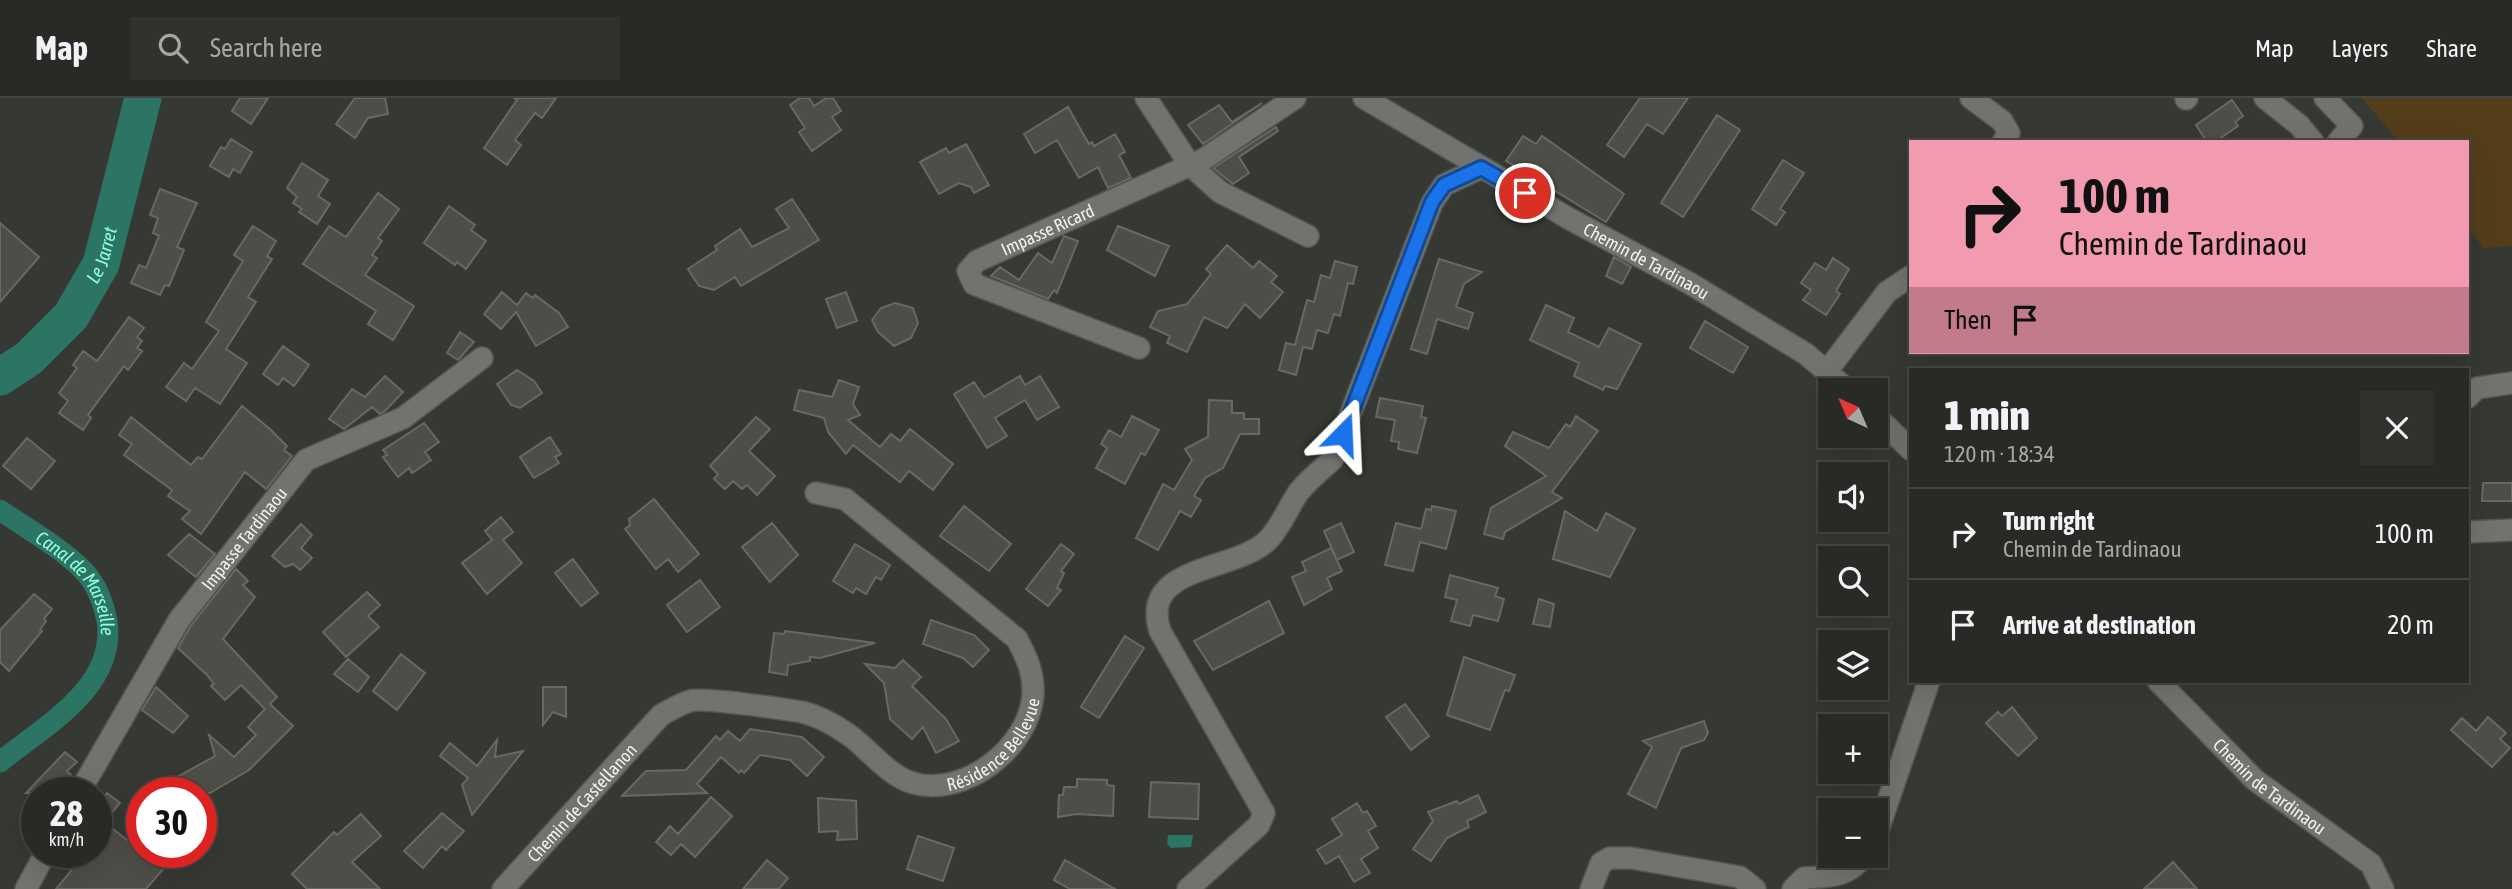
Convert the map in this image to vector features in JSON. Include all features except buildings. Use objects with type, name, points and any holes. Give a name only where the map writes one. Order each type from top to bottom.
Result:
[{"type":"street","points":[[1146,98],[1190,165],[1220,192],[1308,236]]},
{"type":"street","name":"Impasse Ricard","points":[[1139,348],[974,285],[968,271],[976,261],[1043,229],[1190,165],[1295,98]]},
{"type":"street","name":"Chemin de Tardinaou","points":[[1364,98],[1481,168],[1680,278],[1806,354],[1835,378]]},
{"type":"street","points":[[1971,98],[2002,121],[2009,133],[2004,140]]},
{"type":"street","points":[[2264,98],[2299,125],[2311,140]]},
{"type":"street","points":[[2325,98],[2352,126],[2340,140]]},
{"type":"street","points":[[1188,889],[1259,825],[1264,813],[1160,631],[1155,614],[1163,594],[1178,578],[1249,555],[1269,539],[1300,490],[1333,460],[1432,202],[1444,185],[1481,168]]},
{"type":"street","points":[[1827,371],[1887,292],[1909,277]]},
{"type":"street","name":"Impasse Tardinaou","points":[[88,777],[178,620],[306,460],[403,418],[482,358]]},
{"type":"street","points":[[2469,396],[2477,388],[2512,383]]},
{"type":"street","points":[[1888,428],[1909,448]]},
{"type":"street","name":"Résidence Bellevue","points":[[661,715],[692,700],[802,712],[830,722],[912,783],[948,784],[968,777],[990,765],[1010,746],[1025,722],[1033,696],[1031,666],[1017,639],[845,499],[816,493]]},
{"type":"street","points":[[2469,532],[2512,530]]},
{"type":"street","points":[[1888,801],[1928,683]]},
{"type":"street","name":"Chemin de Tardinaou","points":[[2160,683],[2255,780],[2371,864],[2383,889]]},
{"type":"street","name":"Chemin de Castellanon","points":[[502,889],[661,715]]},
{"type":"street","points":[[1591,889],[1601,863],[1610,858],[1631,858],[1740,877],[1755,889]]},
{"type":"street","points":[[26,889],[37,868]]},
{"type":"street","points":[[1793,889],[1804,878],[1842,876],[1854,868]]},
{"type":"shaded area","points":[[2362,98],[2512,98],[2512,246],[2484,248],[2469,229],[2469,140],[2397,140]]},
{"type":"shaded area","points":[[1168,835],[1193,835],[1191,847],[1171,848],[1167,844]]},
{"type":"waterway","name":"Le Jarret","points":[[0,377],[29,358],[71,316],[101,264],[143,98]]},
{"type":"waterway","name":"Canal de Marseille","points":[[0,510],[81,568],[98,592],[107,621],[107,645],[101,666],[89,685],[56,719],[0,762]]},
{"type":"route","points":[[1343,434],[1432,202],[1444,185],[1481,168],[1525,193]]}]
